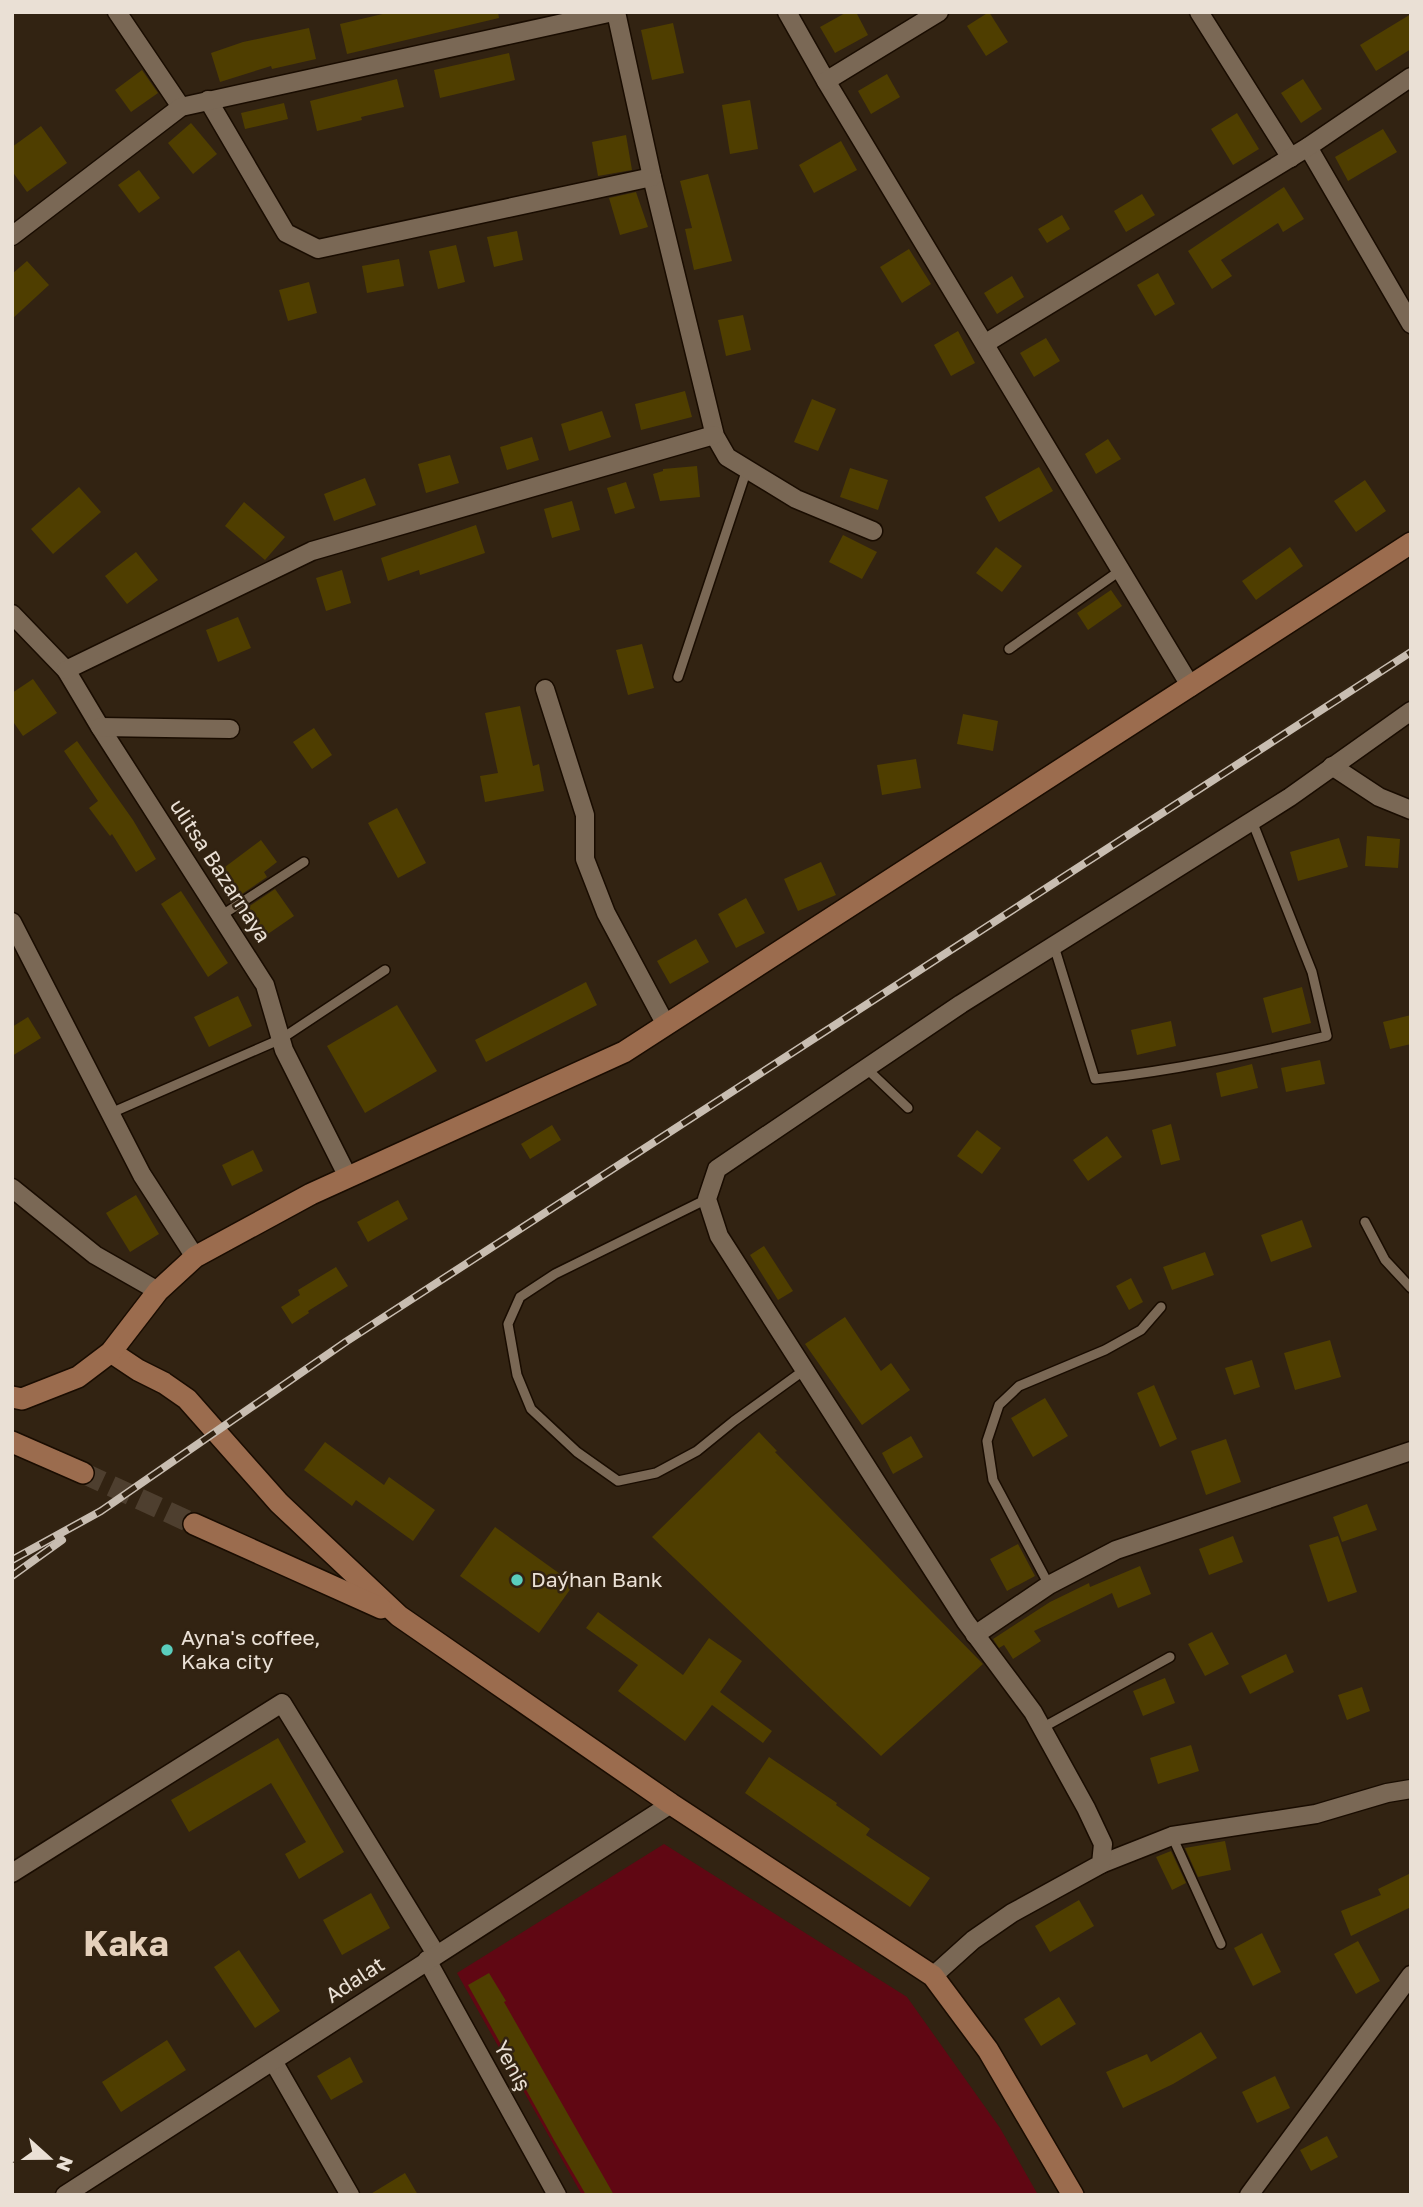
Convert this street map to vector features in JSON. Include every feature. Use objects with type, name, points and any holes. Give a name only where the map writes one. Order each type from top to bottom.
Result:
[{"type":"street","points":[[117,12],[181,107]]},
{"type":"street","points":[[12,236],[181,107],[614,12],[714,435],[727,457],[796,499],[873,531]]},
{"type":"street","points":[[787,12],[1191,687]]},
{"type":"street","points":[[826,81],[939,12]]},
{"type":"street","points":[[1199,12],[1291,158]]},
{"type":"street","points":[[986,343],[1291,158],[1411,77]]},
{"type":"street","points":[[208,100],[286,233],[318,249],[652,177]]},
{"type":"street","points":[[1308,147],[1411,324]]},
{"type":"street","points":[[66,670],[312,551],[714,435]]},
{"type":"street","points":[[12,1398],[22,1399],[78,1377],[111,1352],[158,1291],[195,1257],[311,1194],[624,1052],[1411,543]]},
{"type":"street","name":"ulitsa Bazarnaya","points":[[12,614],[66,670],[265,985],[284,1050],[348,1177]]},
{"type":"street","points":[[545,689],[585,816],[585,859],[606,913],[666,1025]]},
{"type":"street","points":[[1101,1864],[1103,1844],[1033,1712],[975,1634],[803,1371],[719,1236],[707,1199],[717,1169],[866,1068],[1252,821],[1411,711]]},
{"type":"street","points":[[100,727],[229,729]]},
{"type":"street","points":[[1332,766],[1379,797],[1411,810]]},
{"type":"street","points":[[12,922],[142,1175],[195,1257]]},
{"type":"street","points":[[12,1188],[95,1255],[158,1291]]},
{"type":"street","points":[[111,1352],[187,1399],[279,1503],[399,1616],[671,1804],[933,1976],[988,2050],[1073,2195]]},
{"type":"street","points":[[12,1442],[83,1473]]},
{"type":"street","points":[[975,1634],[1049,1585],[1116,1550],[1411,1451]]},
{"type":"street","points":[[194,1524],[399,1616]]},
{"type":"street","name":"Yeniş","points":[[12,1873],[282,1703],[432,1957],[557,2195]]},
{"type":"street","points":[[933,1976],[973,1940],[1012,1913],[1101,1864],[1172,1836],[1316,1814],[1387,1793],[1411,1789]]},
{"type":"street","name":"Adalat","points":[[65,2195],[671,1804]]},
{"type":"street","points":[[1249,2195],[1411,1975]]},
{"type":"street","points":[[273,2061],[350,2195]]},
{"type":"lane","points":[[678,677],[747,469]]},
{"type":"lane","points":[[1009,649],[1121,570]]},
{"type":"lane","points":[[1054,946],[1095,1079],[1224,1060],[1327,1036],[1312,972],[1252,821]]},
{"type":"lane","points":[[222,915],[304,863]]},
{"type":"lane","points":[[111,1113],[281,1039],[385,970]]},
{"type":"lane","points":[[866,1068],[908,1108]]},
{"type":"lane","points":[[707,1199],[555,1274],[520,1297],[508,1324],[517,1375],[531,1409],[577,1452],[618,1481],[656,1473],[696,1451],[803,1371]]},
{"type":"lane","points":[[1365,1222],[1385,1260],[1411,1288]]},
{"type":"lane","points":[[1049,1585],[993,1480],[987,1441],[999,1405],[1019,1386],[1105,1350],[1141,1330],[1161,1307]]},
{"type":"lane","points":[[1042,1728],[1170,1657]]},
{"type":"lane","points":[[1172,1836],[1221,1944]]},
{"type":"shaded area","points":[[664,1844],[907,1997],[1000,2128],[1038,2195],[582,2195],[457,1973]]},
{"type":"building","points":[[391,12],[498,12],[499,18],[347,54],[340,24]]},
{"type":"building","points":[[847,12],[856,12],[868,35],[835,53],[820,27]]},
{"type":"building","points":[[989,12],[1008,42],[986,56],[967,26]]},
{"type":"building","points":[[1411,14],[1411,49],[1376,71],[1360,45]]},
{"type":"building","points":[[673,23],[684,73],[652,80],[641,30]]},
{"type":"building","points":[[309,28],[316,59],[272,69],[271,66],[220,82],[211,53],[243,42]]},
{"type":"building","points":[[509,53],[515,80],[440,98],[434,70]]},
{"type":"building","points":[[142,70],[158,93],[131,112],[115,90]]},
{"type":"building","points":[[887,74],[900,97],[871,114],[858,91]]},
{"type":"building","points":[[397,79],[404,107],[317,131],[310,101]]},
{"type":"building","points":[[1303,79],[1322,109],[1301,123],[1281,93]]},
{"type":"building","points":[[750,100],[758,149],[730,154],[722,105]]},
{"type":"building","points":[[284,103],[288,119],[245,129],[241,113]]},
{"type":"building","points":[[1237,113],[1259,149],[1233,165],[1211,129]]},
{"type":"building","points":[[191,123],[217,154],[193,174],[168,143]]},
{"type":"building","points":[[41,126],[67,163],[27,192],[12,171],[12,147]]},
{"type":"building","points":[[1383,129],[1397,152],[1348,181],[1335,157]]},
{"type":"building","points":[[626,135],[632,170],[598,176],[592,142]]},
{"type":"building","points":[[841,141],[857,170],[814,193],[799,165]]},
{"type":"building","points":[[139,170],[160,198],[139,213],[118,185]]},
{"type":"building","points":[[708,174],[732,261],[694,270],[685,229],[692,228],[680,181]]},
{"type":"building","points":[[1284,187],[1304,219],[1283,232],[1278,223],[1221,260],[1232,276],[1212,289],[1188,251]]},
{"type":"building","points":[[636,192],[648,227],[620,235],[609,198]]},
{"type":"building","points":[[1142,194],[1155,215],[1126,232],[1114,211]]},
{"type":"building","points":[[1062,215],[1070,229],[1047,243],[1038,229]]},
{"type":"building","points":[[517,231],[523,260],[494,267],[487,237]]},
{"type":"building","points":[[456,245],[465,282],[438,289],[429,251]]},
{"type":"building","points":[[909,249],[931,284],[902,303],[880,267]]},
{"type":"building","points":[[399,259],[404,286],[367,293],[362,266]]},
{"type":"building","points":[[27,261],[49,285],[12,319],[12,274]]},
{"type":"building","points":[[1158,273],[1175,304],[1155,316],[1137,285]]},
{"type":"building","points":[[1012,276],[1024,297],[997,314],[984,293]]},
{"type":"building","points":[[309,282],[317,313],[288,321],[279,290]]},
{"type":"building","points":[[743,315],[751,350],[726,356],[718,320]]},
{"type":"building","points":[[958,331],[975,363],[951,376],[934,345]]},
{"type":"building","points":[[1046,338],[1060,361],[1034,377],[1020,353]]},
{"type":"building","points":[[685,391],[692,417],[641,430],[635,404]]},
{"type":"building","points":[[812,399],[836,409],[818,451],[794,442]]},
{"type":"building","points":[[602,411],[611,437],[569,451],[561,424]]},
{"type":"building","points":[[532,437],[539,460],[507,470],[500,447]]},
{"type":"building","points":[[1108,439],[1121,459],[1096,474],[1085,454]]},
{"type":"building","points":[[450,455],[459,483],[426,493],[418,464]]},
{"type":"building","points":[[697,466],[700,497],[660,501],[653,474],[663,469]]},
{"type":"building","points":[[1039,467],[1053,491],[999,522],[985,497]]},
{"type":"building","points":[[850,468],[888,480],[878,510],[840,497]]},
{"type":"building","points":[[365,478],[376,505],[334,521],[324,494]]},
{"type":"building","points":[[1365,480],[1386,511],[1356,532],[1334,501]]},
{"type":"building","points":[[626,482],[635,508],[615,514],[607,488]]},
{"type":"building","points":[[79,487],[101,512],[53,554],[31,529]]},
{"type":"building","points":[[572,501],[580,530],[552,538],[544,509]]},
{"type":"building","points":[[244,502],[285,537],[265,560],[225,526]]},
{"type":"building","points":[[476,525],[485,553],[420,575],[419,570],[388,581],[381,558]]},
{"type":"building","points":[[843,535],[877,552],[862,579],[829,562]]},
{"type":"building","points":[[996,547],[1022,566],[1002,592],[976,573]]},
{"type":"building","points":[[1290,547],[1303,566],[1256,600],[1242,581]]},
{"type":"building","points":[[136,552],[158,580],[127,604],[105,576]]},
{"type":"building","points":[[342,570],[351,603],[326,611],[316,578]]},
{"type":"building","points":[[1111,590],[1122,606],[1088,630],[1077,613]]},
{"type":"building","points":[[238,617],[251,648],[218,662],[206,630]]},
{"type":"building","points":[[642,644],[654,688],[628,695],[616,650]]},
{"type":"building","points":[[33,679],[57,713],[23,736],[12,720],[12,693]]},
{"type":"building","points":[[520,706],[533,766],[539,764],[544,791],[485,802],[480,776],[498,773],[485,713]]},
{"type":"building","points":[[963,714],[998,721],[993,751],[957,744]]},
{"type":"building","points":[[314,728],[332,755],[312,769],[293,742]]},
{"type":"building","points":[[77,741],[133,820],[156,859],[136,872],[112,834],[110,836],[89,808],[98,801],[64,751]]},
{"type":"building","points":[[916,759],[921,788],[882,795],[877,765]]},
{"type":"building","points":[[397,808],[426,863],[398,878],[368,823]]},
{"type":"building","points":[[1367,836],[1400,839],[1398,868],[1365,866]]},
{"type":"building","points":[[1339,838],[1348,867],[1298,881],[1290,852]]},
{"type":"building","points":[[261,840],[277,862],[264,872],[267,877],[239,896],[221,870]]},
{"type":"building","points":[[821,862],[836,895],[798,911],[784,879]]},
{"type":"building","points":[[275,889],[294,916],[265,936],[248,907]]},
{"type":"building","points":[[181,891],[228,963],[208,977],[161,904]]},
{"type":"building","points":[[746,898],[765,933],[736,948],[718,914]]},
{"type":"building","points":[[696,939],[709,962],[670,984],[657,961]]},
{"type":"building","points":[[586,982],[597,1005],[486,1062],[475,1040]]},
{"type":"building","points":[[1302,987],[1311,1023],[1272,1033],[1263,998]]},
{"type":"building","points":[[238,996],[252,1026],[209,1047],[194,1017]]},
{"type":"building","points":[[397,1005],[437,1071],[365,1113],[327,1046]]},
{"type":"building","points":[[1411,1015],[1411,1044],[1390,1049],[1383,1022]]},
{"type":"building","points":[[28,1017],[41,1038],[12,1056],[12,1027]]},
{"type":"building","points":[[1171,1021],[1176,1046],[1137,1055],[1131,1030]]},
{"type":"building","points":[[1320,1060],[1325,1084],[1286,1092],[1281,1068]]},
{"type":"building","points":[[1252,1064],[1258,1088],[1221,1097],[1216,1073]]},
{"type":"building","points":[[1171,1124],[1180,1160],[1161,1165],[1152,1130]]},
{"type":"building","points":[[552,1125],[561,1140],[530,1159],[521,1144]]},
{"type":"building","points":[[977,1130],[1001,1148],[982,1174],[957,1156]]},
{"type":"building","points":[[1107,1136],[1122,1157],[1088,1181],[1073,1160]]},
{"type":"building","points":[[253,1150],[263,1171],[232,1186],[222,1165]]},
{"type":"building","points":[[136,1195],[159,1234],[130,1252],[106,1213]]},
{"type":"building","points":[[398,1200],[408,1219],[368,1242],[357,1222]]},
{"type":"building","points":[[1302,1220],[1312,1247],[1271,1262],[1261,1235]]},
{"type":"building","points":[[764,1246],[793,1291],[778,1300],[750,1255]]},
{"type":"building","points":[[1205,1252],[1214,1275],[1172,1290],[1163,1267]]},
{"type":"building","points":[[336,1267],[348,1286],[292,1324],[281,1307],[300,1295],[298,1290]]},
{"type":"building","points":[[1131,1278],[1143,1302],[1129,1310],[1116,1286]]},
{"type":"building","points":[[845,1317],[881,1371],[891,1363],[910,1390],[862,1425],[805,1344]]},
{"type":"building","points":[[1330,1340],[1341,1377],[1295,1390],[1284,1353]]},
{"type":"building","points":[[1252,1360],[1260,1387],[1234,1395],[1225,1368]]},
{"type":"building","points":[[1154,1385],[1177,1439],[1160,1447],[1137,1393]]},
{"type":"building","points":[[1045,1398],[1068,1436],[1033,1457],[1011,1418]]},
{"type":"building","points":[[759,1432],[777,1451],[775,1452],[983,1664],[881,1756],[652,1537]]},
{"type":"building","points":[[911,1436],[923,1457],[893,1474],[882,1453]]},
{"type":"building","points":[[1226,1439],[1241,1482],[1206,1495],[1191,1451]]},
{"type":"building","points":[[325,1442],[384,1485],[389,1477],[435,1510],[413,1541],[356,1500],[352,1506],[304,1470]]},
{"type":"building","points":[[1367,1504],[1377,1530],[1342,1542],[1333,1517]]},
{"type":"building","name":"Daýhan Bank","points":[[495,1527],[574,1584],[539,1633],[460,1576]]},
{"type":"building","points":[[1233,1536],[1243,1562],[1209,1575],[1199,1549]]},
{"type":"building","points":[[1338,1536],[1357,1592],[1328,1602],[1309,1545]]},
{"type":"building","points":[[1018,1544],[1035,1576],[1007,1591],[990,1559]]},
{"type":"building","points":[[1140,1566],[1151,1594],[1118,1608],[1112,1593],[1034,1631],[1041,1641],[1013,1659],[1004,1645],[999,1648],[993,1639],[1050,1602],[1089,1583],[1090,1587]]},
{"type":"building","points":[[598,1612],[683,1675],[709,1638],[742,1661],[720,1692],[772,1731],[763,1743],[712,1705],[685,1741],[618,1691],[638,1665],[586,1628]]},
{"type":"building","points":[[1212,1632],[1229,1664],[1205,1676],[1188,1644]]},
{"type":"building","points":[[1286,1654],[1294,1672],[1250,1694],[1241,1676]]},
{"type":"building","points":[[1165,1678],[1175,1703],[1143,1716],[1133,1691]]},
{"type":"building","points":[[1362,1687],[1370,1711],[1347,1720],[1338,1695]]},
{"type":"building","points":[[278,1738],[344,1852],[299,1879],[285,1854],[306,1842],[271,1783],[189,1832],[171,1800]]},
{"type":"building","points":[[1191,1745],[1199,1771],[1158,1784],[1150,1758]]},
{"type":"building","points":[[769,1757],[837,1803],[836,1805],[870,1829],[866,1835],[930,1878],[910,1907],[745,1793]]},
{"type":"building","points":[[1225,1841],[1231,1870],[1198,1877],[1185,1848]]},
{"type":"building","points":[[1171,1851],[1186,1883],[1172,1890],[1156,1857]]},
{"type":"building","points":[[1411,1873],[1411,1907],[1351,1936],[1341,1911],[1381,1895],[1378,1889]]},
{"type":"building","points":[[371,1893],[390,1928],[342,1955],[323,1920]]},
{"type":"building","points":[[1079,1900],[1094,1926],[1050,1952],[1035,1926]]},
{"type":"building","points":[[1262,1933],[1281,1972],[1253,1986],[1234,1948]]},
{"type":"building","points":[[1358,1941],[1380,1981],[1356,1994],[1334,1954]]},
{"type":"building","points":[[239,1950],[280,2011],[255,2028],[214,1967]]},
{"type":"building","points":[[489,1973],[614,2195],[586,2195],[554,2140],[468,1985]]},
{"type":"building","points":[[1059,1997],[1076,2024],[1041,2046],[1024,2019]]},
{"type":"building","points":[[1201,2032],[1217,2058],[1173,2084],[1123,2108],[1106,2072],[1147,2054],[1151,2062]]},
{"type":"building","points":[[167,2040],[186,2070],[121,2112],[102,2082]]},
{"type":"building","points":[[350,2057],[363,2082],[331,2100],[317,2076]]},
{"type":"building","points":[[1275,2076],[1290,2108],[1257,2123],[1242,2092]]},
{"type":"building","points":[[1327,2136],[1338,2157],[1311,2171],[1300,2150]]},
{"type":"building","points":[[405,2173],[418,2195],[369,2195]]},
{"type":"tunnel","points":[[83,1473],[194,1524]]},
{"type":"railway","points":[[12,1560],[101,1511],[347,1341],[1411,652]]},
{"type":"railway","points":[[12,1576],[62,1540]]},
{"type":"place","name":"Daýhan Bank","points":[[517,1580]]},
{"type":"place","name":"Ayna's coffee, Kaka city","points":[[167,1650]]},
{"type":"district","name":"Kaka","points":[[126,1944]]}]
